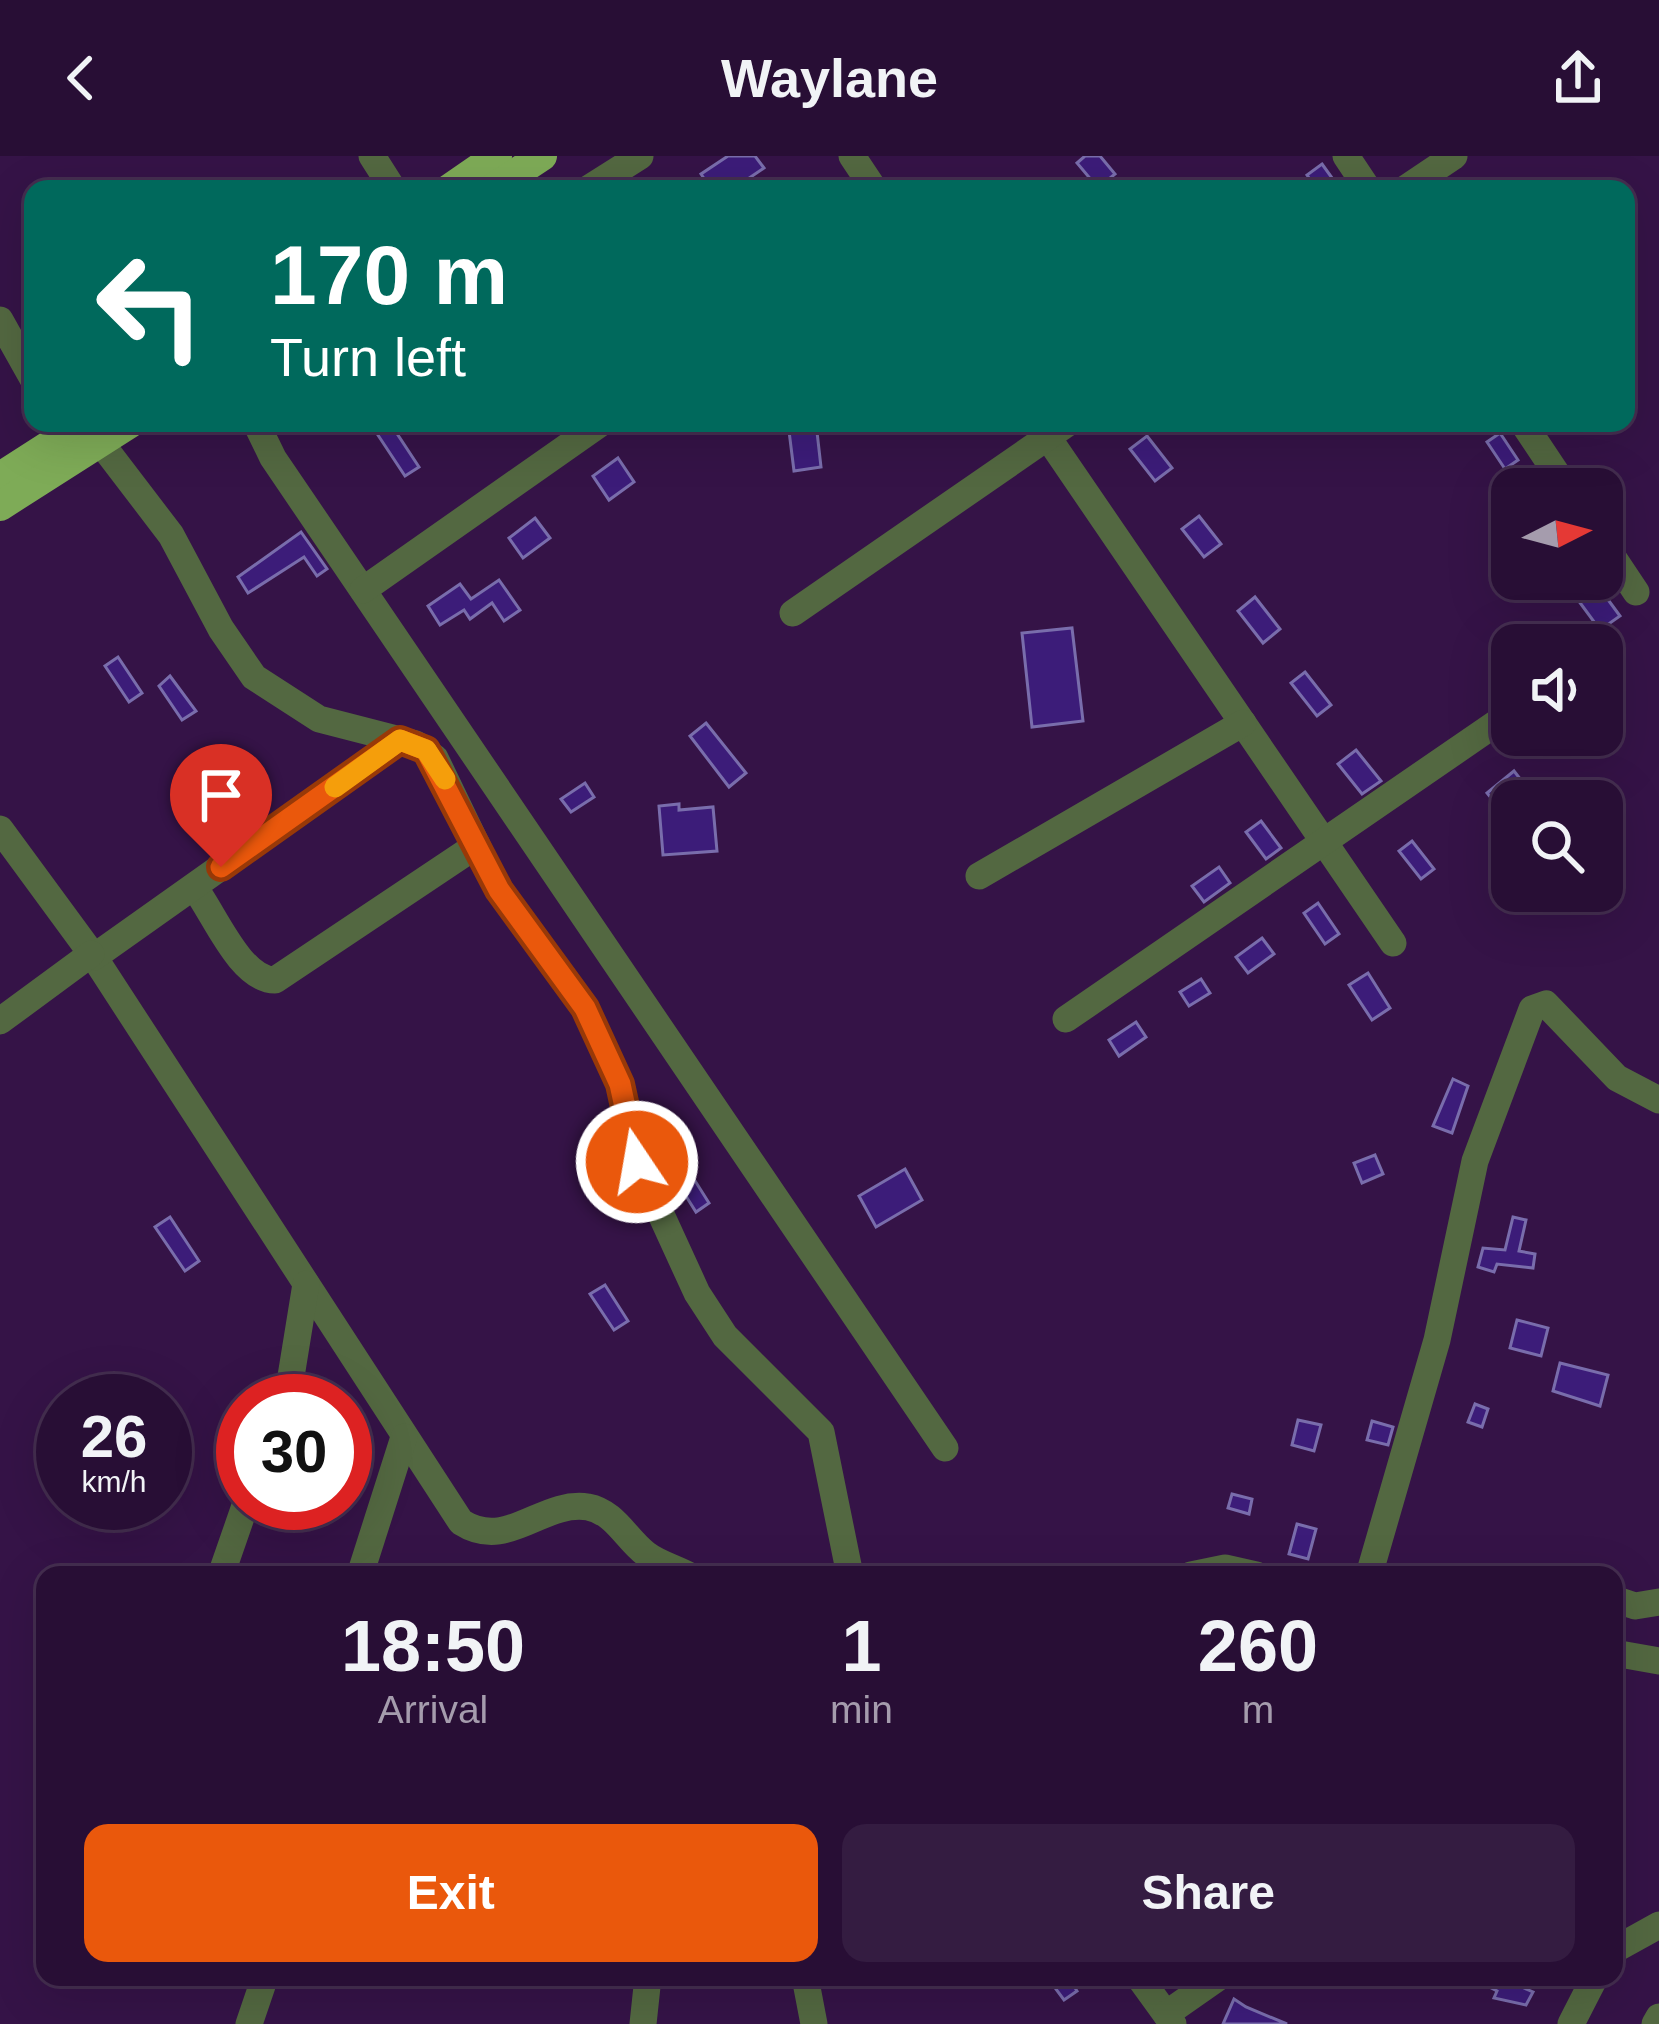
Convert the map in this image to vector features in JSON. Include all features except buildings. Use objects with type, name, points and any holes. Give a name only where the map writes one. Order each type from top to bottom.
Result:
[{"type":"main road","points":[[462,180],[496,156]]},
{"type":"main road","points":[[506,180],[542,156]]},
{"type":"main road","points":[[0,477],[77,432]]},
{"type":"main road","points":[[0,506],[78,432]]},
{"type":"street","points":[[602,180],[640,156]]},
{"type":"street","points":[[1419,180],[1454,156]]},
{"type":"street","points":[[0,320],[24,363]]},
{"type":"street","points":[[82,432],[154,508],[254,677],[319,719],[400,740],[435,758],[499,890],[585,1008],[620,1084],[637,1162],[697,1293],[725,1336],[821,1432],[848,1566]]},
{"type":"street","points":[[260,432],[273,458],[945,1448]]},
{"type":"street","points":[[363,590],[588,432]]},
{"type":"street","points":[[793,614],[1045,432]]},
{"type":"street","points":[[1054,432],[1393,944]]},
{"type":"street","points":[[1529,432],[1554,468]]},
{"type":"street","points":[[1623,572],[1636,592]]},
{"type":"street","points":[[979,876],[1243,723]]},
{"type":"street","points":[[1066,1019],[1491,727]]},
{"type":"street","points":[[0,1021],[400,740]]},
{"type":"street","points":[[0,829],[92,956],[461,1522],[474,1531],[513,1530],[586,1507],[606,1514],[646,1555],[669,1566]]},
{"type":"street","points":[[194,887],[256,976],[275,980],[477,845]]},
{"type":"street","points":[[1373,1566],[1437,1340],[1474,1161],[1532,1009],[1546,1004],[1617,1078],[1659,1100]]},
{"type":"street","points":[[291,1374],[306,1284]]},
{"type":"street","points":[[363,1566],[404,1437]]},
{"type":"street","points":[[224,1566],[237,1530]]},
{"type":"street","points":[[1623,1602],[1636,1606],[1659,1602]]},
{"type":"street","points":[[1623,1655],[1659,1661]]},
{"type":"street","points":[[1623,1945],[1659,1925]]},
{"type":"street","points":[[249,2024],[262,1986]]},
{"type":"street","points":[[643,2024],[647,1986]]},
{"type":"street","points":[[807,1986],[814,2024]]},
{"type":"street","points":[[1145,1986],[1169,2019],[1208,1986]]},
{"type":"street","points":[[1571,2024],[1590,1986]]},
{"type":"slow traffic","points":[[335,787],[400,740],[426,750],[445,779]]},
{"type":"route","points":[[221,867],[400,740],[426,750],[435,758],[499,890],[559,965],[585,1008],[620,1084],[637,1162]]}]
